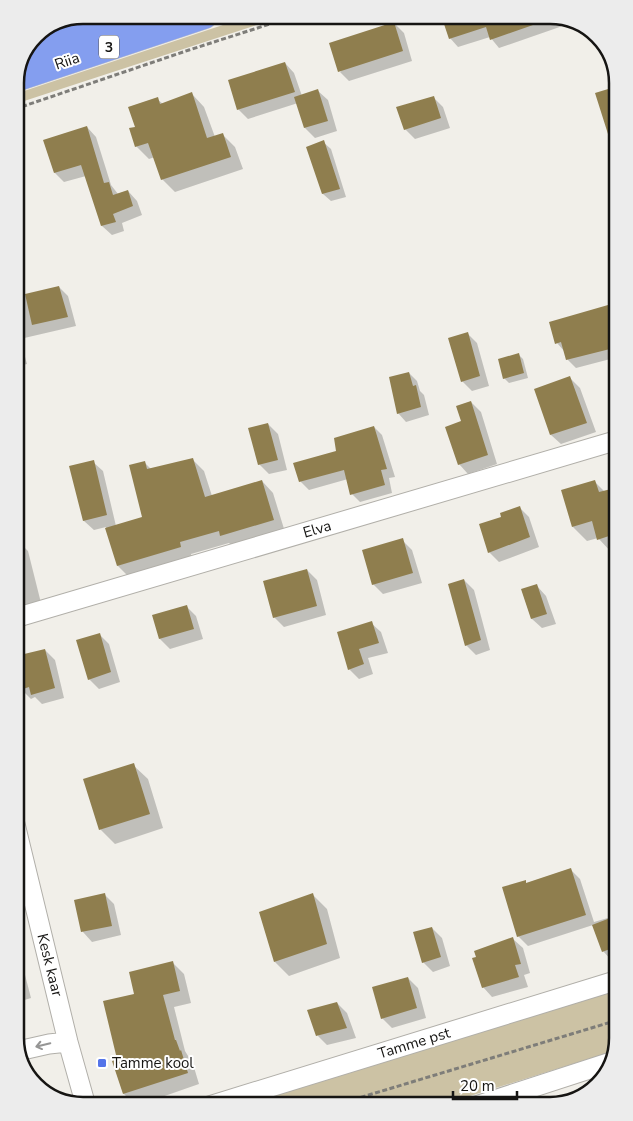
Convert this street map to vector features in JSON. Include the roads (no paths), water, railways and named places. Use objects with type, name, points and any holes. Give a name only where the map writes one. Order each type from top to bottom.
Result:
[{"type":"highway","name":"Riia","points":[[36,47],[106,24]]},
{"type":"highway","name":"Riia","points":[[25,75],[177,24]]},
{"type":"street","name":"Elva","points":[[24,615],[609,443]]},
{"type":"street","name":"Kesk kaar","points":[[24,861],[68,1042],[83,1097]]},
{"type":"street","name":"Tamme pst","points":[[239,1097],[609,983]]},
{"type":"street","points":[[25,1049],[68,1042]]},
{"type":"street","points":[[504,1097],[603,1065]]},
{"type":"place","name":"Tamme kool","points":[[102,1063]]}]
